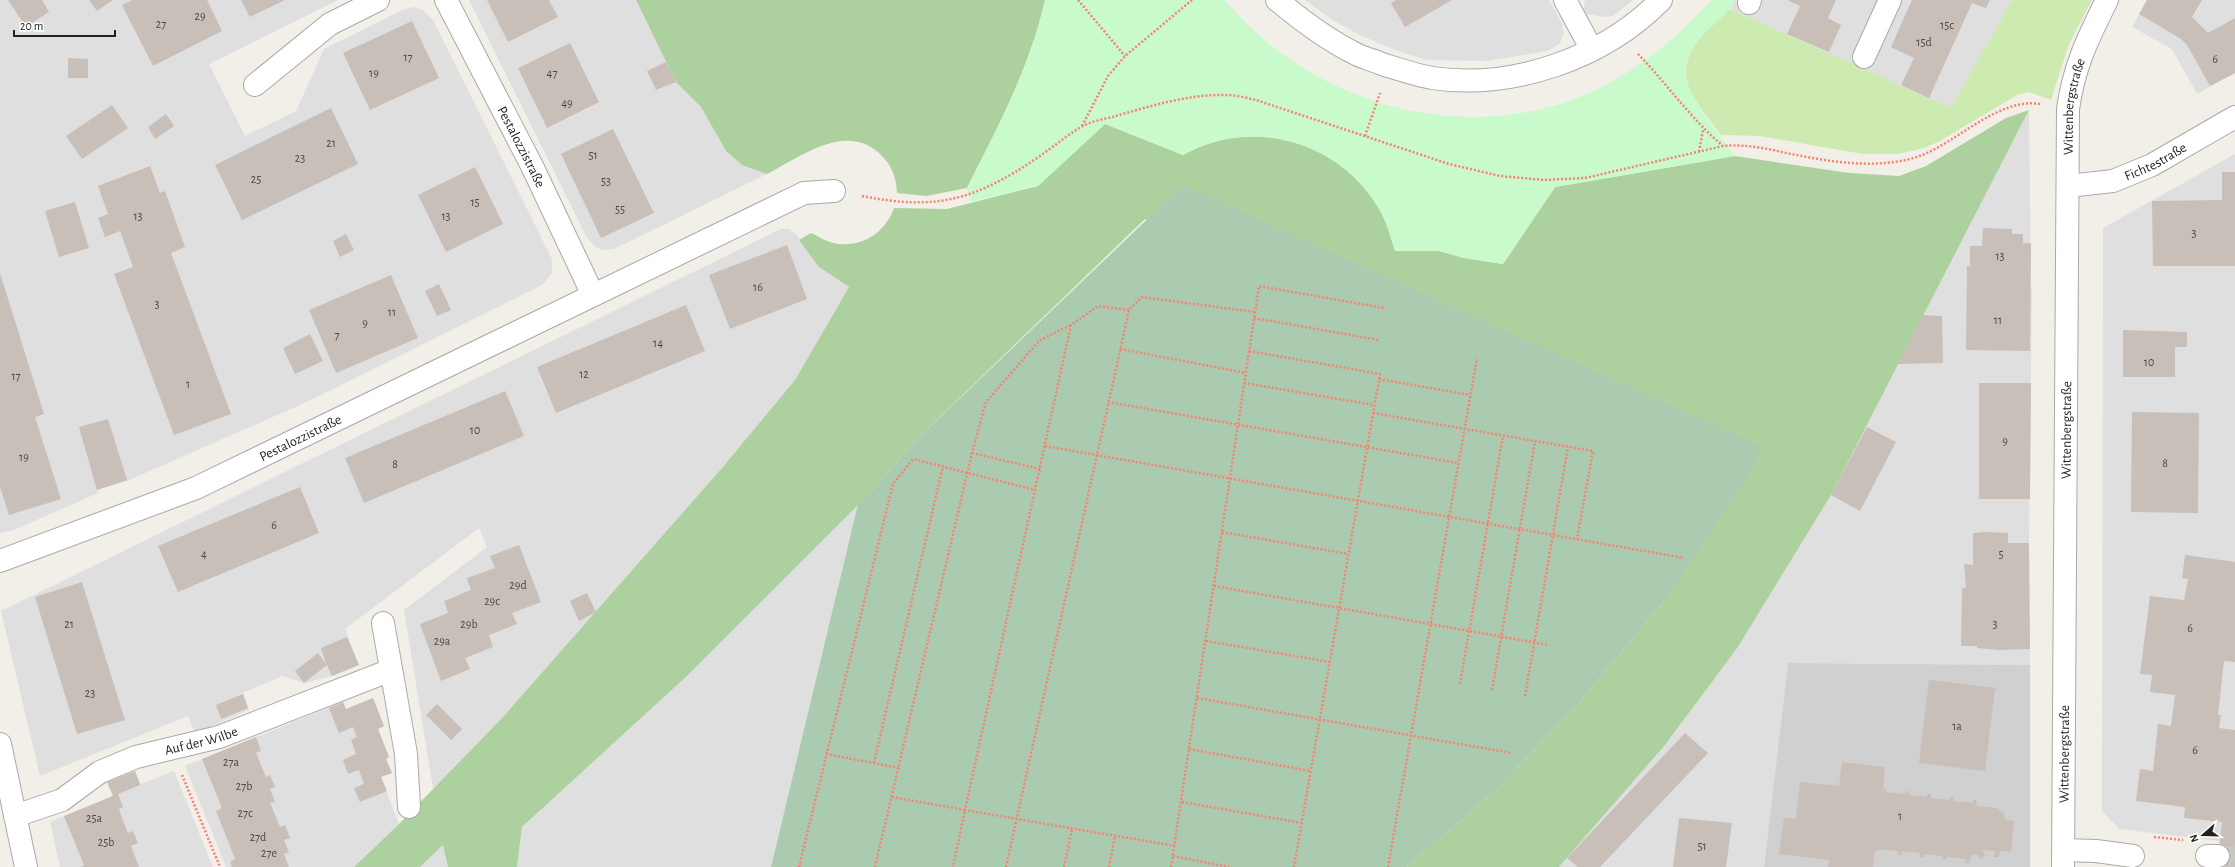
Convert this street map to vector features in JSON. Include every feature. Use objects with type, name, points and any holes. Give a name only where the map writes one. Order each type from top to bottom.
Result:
[{"type":"street","points":[[255,85],[330,24],[378,0]]},
{"type":"street","name":"Pestalozzistraße","points":[[446,0],[533,168],[593,295]]},
{"type":"street","points":[[1277,0],[1320,33],[1355,54],[1432,78],[1472,79],[1513,76],[1551,66],[1592,50],[1624,33],[1661,0]]},
{"type":"street","points":[[1565,0],[1592,50]]},
{"type":"street","points":[[1864,57],[1890,0]]},
{"type":"street","name":"Wittenbergstraße","points":[[2064,859],[2068,109],[2072,80],[2084,44],[2107,0]]},
{"type":"street","name":"Fichtestraße","points":[[2068,186],[2113,181],[2152,165],[2235,117]]},
{"type":"street","name":"Pestalozzistraße","points":[[0,561],[196,488],[804,193],[834,191]]},
{"type":"street","points":[[383,623],[406,754],[409,806]]},
{"type":"street","name":"Auf der Wilbe","points":[[15,816],[62,800],[100,772],[136,757],[220,737],[391,670]]},
{"type":"street","points":[[0,744],[26,867]]},
{"type":"street","points":[[2064,859],[2096,851],[2133,856]]},
{"type":"path","points":[[1078,0],[1125,56]]},
{"type":"path","points":[[1082,126],[1108,76],[1125,56],[1192,0]]},
{"type":"path","points":[[1624,33],[1639,55],[1653,69],[1703,129],[1723,146]]},
{"type":"path","points":[[1365,136],[1390,66]]},
{"type":"path","points":[[834,191],[909,204],[938,202],[969,196],[1020,170],[1082,126],[1144,108],[1199,96],[1227,95],[1256,100],[1448,164],[1500,176],[1544,180],[1585,178],[1723,146],[1742,144],[1827,161],[1880,165],[1912,159],[1945,143],[2003,110],[2028,103],[2068,109]]},
{"type":"path","points":[[1699,152],[1703,129]]},
{"type":"path","points":[[1171,867],[1259,286],[1384,308]]},
{"type":"path","points":[[1006,867],[1015,820],[1129,310],[1142,297],[1255,312]]},
{"type":"path","points":[[875,867],[972,453],[986,402],[1040,340],[1071,325],[1098,306],[1129,310]]},
{"type":"path","points":[[1254,318],[1379,340]]},
{"type":"path","points":[[953,867],[1071,325]]},
{"type":"path","points":[[1120,349],[1246,373]]},
{"type":"path","points":[[1249,351],[1380,374],[1294,867]]},
{"type":"path","points":[[1388,867],[1477,358]]},
{"type":"path","points":[[1379,379],[1470,395]]},
{"type":"path","points":[[1244,382],[1374,405]]},
{"type":"path","points":[[1108,402],[1458,463]]},
{"type":"path","points":[[1373,413],[1593,451],[1577,539]]},
{"type":"path","points":[[1460,684],[1503,436]]},
{"type":"path","points":[[1492,690],[1535,441]]},
{"type":"path","points":[[1045,446],[1684,558]]},
{"type":"path","points":[[1525,696],[1568,447]]},
{"type":"path","points":[[972,453],[1040,469]]},
{"type":"path","points":[[799,867],[893,484],[913,459],[1035,490]]},
{"type":"path","points":[[874,764],[943,466]]},
{"type":"path","points":[[1222,532],[1348,554]]},
{"type":"path","points":[[1214,586],[1549,645]]},
{"type":"path","points":[[1206,641],[1330,662]]},
{"type":"path","points":[[1197,698],[1511,753]]},
{"type":"path","points":[[172,749],[220,867]]},
{"type":"path","points":[[1189,749],[1311,771]]},
{"type":"path","points":[[826,754],[899,768]]},
{"type":"path","points":[[892,797],[1015,820],[1175,846]]},
{"type":"path","points":[[1182,802],[1302,823]]},
{"type":"path","points":[[1064,867],[1072,829]]},
{"type":"path","points":[[2133,856],[2135,835],[2209,842],[2212,856]]},
{"type":"path","points":[[1109,867],[1115,836]]},
{"type":"path","points":[[1173,856],[1229,867]]},
{"type":"shaded area","points":[[0,0],[338,0],[209,64],[245,136],[296,111],[324,49],[403,10],[414,7],[423,10],[433,20],[552,259],[552,273],[542,285],[309,401],[127,481],[97,490],[98,493],[14,530],[0,533]]},
{"type":"shaded area","points":[[469,0],[636,0],[676,82],[701,107],[726,151],[742,165],[767,174],[614,249],[603,250],[597,248],[587,238]]},
{"type":"shaded area","points":[[1305,0],[1549,0],[1562,23],[1564,33],[1560,43],[1548,51],[1487,61],[1427,60],[1392,49],[1360,35],[1334,21]]},
{"type":"shaded area","points":[[1585,0],[1633,0],[1613,16],[1603,17],[1583,13]]},
{"type":"shaded area","points":[[1735,0],[2012,0],[1952,109],[1730,9]]},
{"type":"shaded area","points":[[2147,0],[2235,0],[2235,73],[2197,94],[2172,49],[2132,27]]},
{"type":"shaded area","points":[[2029,110],[2032,290],[2029,543],[2030,665],[1788,663],[1764,867],[1559,867],[1665,745],[1738,647],[1831,495]]},
{"type":"shaded area","points":[[2235,154],[2235,867],[2216,867],[2219,841],[2119,829],[2102,811],[2103,228]]},
{"type":"shaded area","points":[[781,229],[789,229],[796,234],[819,267],[849,287],[795,380],[722,468],[596,612],[503,717],[433,789],[404,610],[487,547],[479,528],[345,629],[359,665],[332,676],[304,683],[282,676],[243,693],[249,710],[195,733],[188,716],[40,776],[1,611]]},
{"type":"shaded area","points":[[858,504],[771,867],[517,867],[522,827],[687,676]]},
{"type":"shaded area","points":[[1788,663],[2030,665],[2030,867],[1764,867]]},
{"type":"shaded area","points":[[373,698],[384,726],[378,729],[389,757],[386,759],[392,773],[381,777],[399,824],[354,867],[226,867],[185,766],[343,702],[346,709]]},
{"type":"shaded area","points":[[135,771],[141,784],[174,771],[213,867],[60,867],[50,822],[113,796],[107,782]]},
{"type":"shaded area","points":[[444,844],[448,867],[420,867]]},
{"type":"green space","points":[[636,0],[1045,0],[1039,25],[1022,73],[967,188],[926,196],[897,193],[896,181],[890,166],[883,157],[866,144],[852,141],[837,142],[823,146],[808,152],[767,174],[742,165],[726,151],[701,107],[676,82]]},
{"type":"green space","points":[[1045,0],[1225,0],[1263,38],[1306,70],[1354,93],[1404,109],[1457,117],[1510,115],[1562,103],[1611,82],[1639,65],[1665,45],[1712,0],[1735,0],[1728,11],[1700,38],[1688,56],[1685,69],[1686,79],[1690,90],[1704,114],[1735,156],[1555,187],[1503,264],[1464,258],[1439,251],[1395,251],[1387,225],[1374,201],[1357,180],[1336,162],[1313,149],[1288,141],[1261,137],[1234,138],[1208,144],[1183,155],[1105,124],[1038,186],[970,202],[967,188],[1022,73],[1039,25]]},
{"type":"green space","points":[[2012,0],[2092,0],[2069,44],[2051,100],[2029,92],[2017,95],[1940,141],[1924,148],[1899,154],[1863,154],[1759,136],[1721,135],[1697,102],[1690,90],[1686,78],[1686,66],[1690,54],[1696,44],[1703,34],[1730,9],[1951,108]]},
{"type":"green space","points":[[2029,110],[1831,495],[1738,647],[1665,745],[1559,867],[1407,867],[1495,791],[1573,710],[1665,600],[1145,219],[913,443],[875,488],[687,676],[522,827],[517,867],[448,867],[443,845],[420,867],[354,867],[399,824],[503,717],[722,468],[795,380],[849,287],[819,267],[799,240],[811,233],[833,243],[853,244],[871,237],[878,232],[885,225],[894,208],[947,209],[1038,186],[1105,124],[1183,155],[1208,144],[1234,138],[1261,137],[1288,140],[1313,149],[1336,162],[1357,179],[1374,201],[1381,213],[1387,225],[1395,251],[1439,251],[1464,258],[1503,264],[1555,187],[1735,156],[1849,173],[1899,176],[1926,166],[2006,118]]},
{"type":"green space","points":[[1183,185],[1763,447],[1736,496],[1665,600],[1573,710],[1495,791],[1407,867],[771,867],[858,504],[875,488],[913,443]]},
{"type":"building","points":[[8,0],[42,0],[49,12],[26,27]]},
{"type":"building","points":[[89,0],[113,0],[97,11]]},
{"type":"building","points":[[132,0],[207,0],[222,31],[153,66],[122,5]]},
{"type":"building","points":[[241,0],[285,0],[250,17]]},
{"type":"building","points":[[487,0],[549,0],[558,17],[508,42]]},
{"type":"building","points":[[1396,0],[1452,0],[1405,27],[1391,3]]},
{"type":"building","points":[[1787,0],[1836,0],[1828,18],[1841,25],[1829,52],[1787,34],[1800,6]]},
{"type":"building","points":[[1912,0],[1990,0],[1986,8],[1972,3],[1929,98],[1901,85],[1914,58],[1891,47]]},
{"type":"building","points":[[2147,0],[2202,0],[2192,17],[2208,33],[2235,18],[2235,73],[2210,86],[2187,45],[2181,39],[2139,14]]},
{"type":"building","points":[[412,21],[439,78],[370,110],[343,53]]},
{"type":"building","points":[[570,43],[599,102],[547,128],[518,68]]},
{"type":"building","points":[[68,58],[88,59],[88,78],[68,78]]},
{"type":"building","points":[[666,62],[676,82],[656,90],[647,71]]},
{"type":"building","points":[[112,105],[128,128],[82,159],[66,136]]},
{"type":"building","points":[[331,108],[358,164],[242,220],[215,165]]},
{"type":"building","points":[[166,114],[174,126],[155,139],[148,127]]},
{"type":"building","points":[[613,129],[654,213],[601,238],[561,154]]},
{"type":"building","points":[[150,166],[160,193],[165,191],[185,247],[171,253],[231,414],[174,435],[114,274],[133,267],[120,231],[105,237],[98,218],[108,214],[98,186]]},
{"type":"building","points":[[475,167],[503,224],[446,252],[418,195]]},
{"type":"building","points":[[2222,172],[2235,172],[2235,266],[2153,266],[2152,201],[2222,200]]},
{"type":"building","points":[[75,202],[89,248],[59,257],[45,211]]},
{"type":"building","points":[[1983,228],[2012,229],[2012,234],[2023,234],[2023,243],[2031,243],[2030,351],[1966,350],[1967,266],[1970,266],[1970,246],[1982,246]]},
{"type":"building","points":[[346,234],[354,250],[340,257],[333,241]]},
{"type":"building","points":[[787,245],[807,299],[730,329],[709,275]]},
{"type":"building","points":[[0,273],[44,414],[35,417],[61,499],[9,515],[0,487]]},
{"type":"building","points":[[391,275],[418,338],[336,373],[309,310]]},
{"type":"building","points":[[439,284],[451,310],[437,316],[425,291]]},
{"type":"building","points":[[686,305],[705,351],[556,413],[537,367]]},
{"type":"building","points":[[1923,315],[1942,316],[1943,363],[1898,364]]},
{"type":"building","points":[[2123,330],[2187,332],[2187,347],[2175,347],[2175,377],[2123,377]]},
{"type":"building","points":[[310,334],[323,361],[295,374],[283,348]]},
{"type":"building","points":[[1979,383],[2031,383],[2030,499],[1979,499]]},
{"type":"building","points":[[505,391],[524,436],[364,503],[345,458]]},
{"type":"building","points":[[2132,412],[2199,413],[2198,513],[2131,512]]},
{"type":"building","points":[[108,419],[127,480],[97,490],[79,427]]},
{"type":"building","points":[[1867,427],[1896,442],[1860,511],[1831,495]]},
{"type":"building","points":[[300,487],[319,533],[178,592],[158,546]]},
{"type":"building","points":[[1973,533],[2008,533],[2008,543],[2029,543],[2030,649],[1999,650],[1977,648],[1977,646],[1961,646],[1962,588],[1966,588],[1964,564],[1973,565]]},
{"type":"building","points":[[519,545],[541,602],[512,613],[517,624],[489,635],[493,647],[465,658],[470,669],[441,681],[420,624],[448,613],[444,601],[471,590],[467,578],[495,568],[490,556]]},
{"type":"building","points":[[2185,555],[2235,562],[2235,662],[2224,661],[2218,715],[2221,715],[2219,728],[2235,730],[2235,867],[2217,867],[2222,822],[2184,818],[2185,807],[2136,801],[2140,769],[2153,771],[2158,724],[2171,726],[2175,695],[2150,692],[2152,675],[2140,674],[2150,596],[2184,600],[2188,579],[2182,578]]},
{"type":"building","points":[[82,582],[125,720],[77,734],[35,597]]},
{"type":"building","points":[[587,593],[596,612],[579,621],[570,601]]},
{"type":"building","points":[[347,637],[359,665],[332,676],[327,665],[304,683],[295,671],[318,653],[326,664],[321,648]]},
{"type":"building","points":[[1929,680],[1998,688],[1995,689],[1985,771],[1919,763]]},
{"type":"building","points":[[243,694],[248,708],[221,719],[216,705]]},
{"type":"building","points":[[373,698],[384,726],[378,729],[389,757],[386,759],[392,773],[381,777],[387,791],[360,802],[354,788],[364,784],[359,770],[348,774],[343,760],[356,754],[351,740],[357,737],[353,727],[339,733],[329,708],[343,702],[346,709]]},
{"type":"building","points":[[437,704],[462,729],[451,740],[426,715]]},
{"type":"building","points":[[1685,733],[1708,753],[1600,867],[1578,867],[1567,858]]},
{"type":"building","points":[[256,737],[261,751],[256,753],[266,777],[270,775],[275,787],[270,789],[275,802],[270,803],[280,827],[285,825],[290,838],[284,840],[289,852],[284,854],[289,867],[232,867],[230,862],[235,859],[216,811],[222,808],[202,759]]},
{"type":"building","points":[[1842,762],[1885,767],[1883,788],[1886,789],[1886,792],[1905,794],[1905,791],[1909,792],[1909,795],[1927,797],[1927,794],[1931,794],[1931,798],[1949,800],[1950,797],[1954,797],[1953,801],[1973,803],[1973,800],[1976,800],[1977,806],[1997,808],[2004,813],[2005,820],[2014,821],[2011,852],[2000,851],[1999,857],[1994,857],[1995,851],[1982,850],[1985,855],[1981,859],[1977,855],[1972,854],[1969,863],[1965,863],[1966,859],[1946,857],[1946,860],[1942,859],[1942,856],[1924,854],[1924,857],[1919,857],[1920,853],[1902,851],[1901,855],[1897,854],[1898,851],[1879,849],[1878,852],[1875,851],[1873,867],[1828,867],[1829,860],[1779,854],[1784,818],[1796,819],[1800,782],[1839,786]]},
{"type":"building","points":[[135,771],[140,785],[118,794],[123,807],[119,809],[123,821],[128,833],[133,831],[138,843],[131,846],[139,867],[81,867],[84,865],[64,816],[113,796],[107,782]]},
{"type":"building","points":[[1679,818],[1732,823],[1726,867],[1673,867]]},
{"type":"tunnel","points":[[2218,856],[2235,858]]}]
